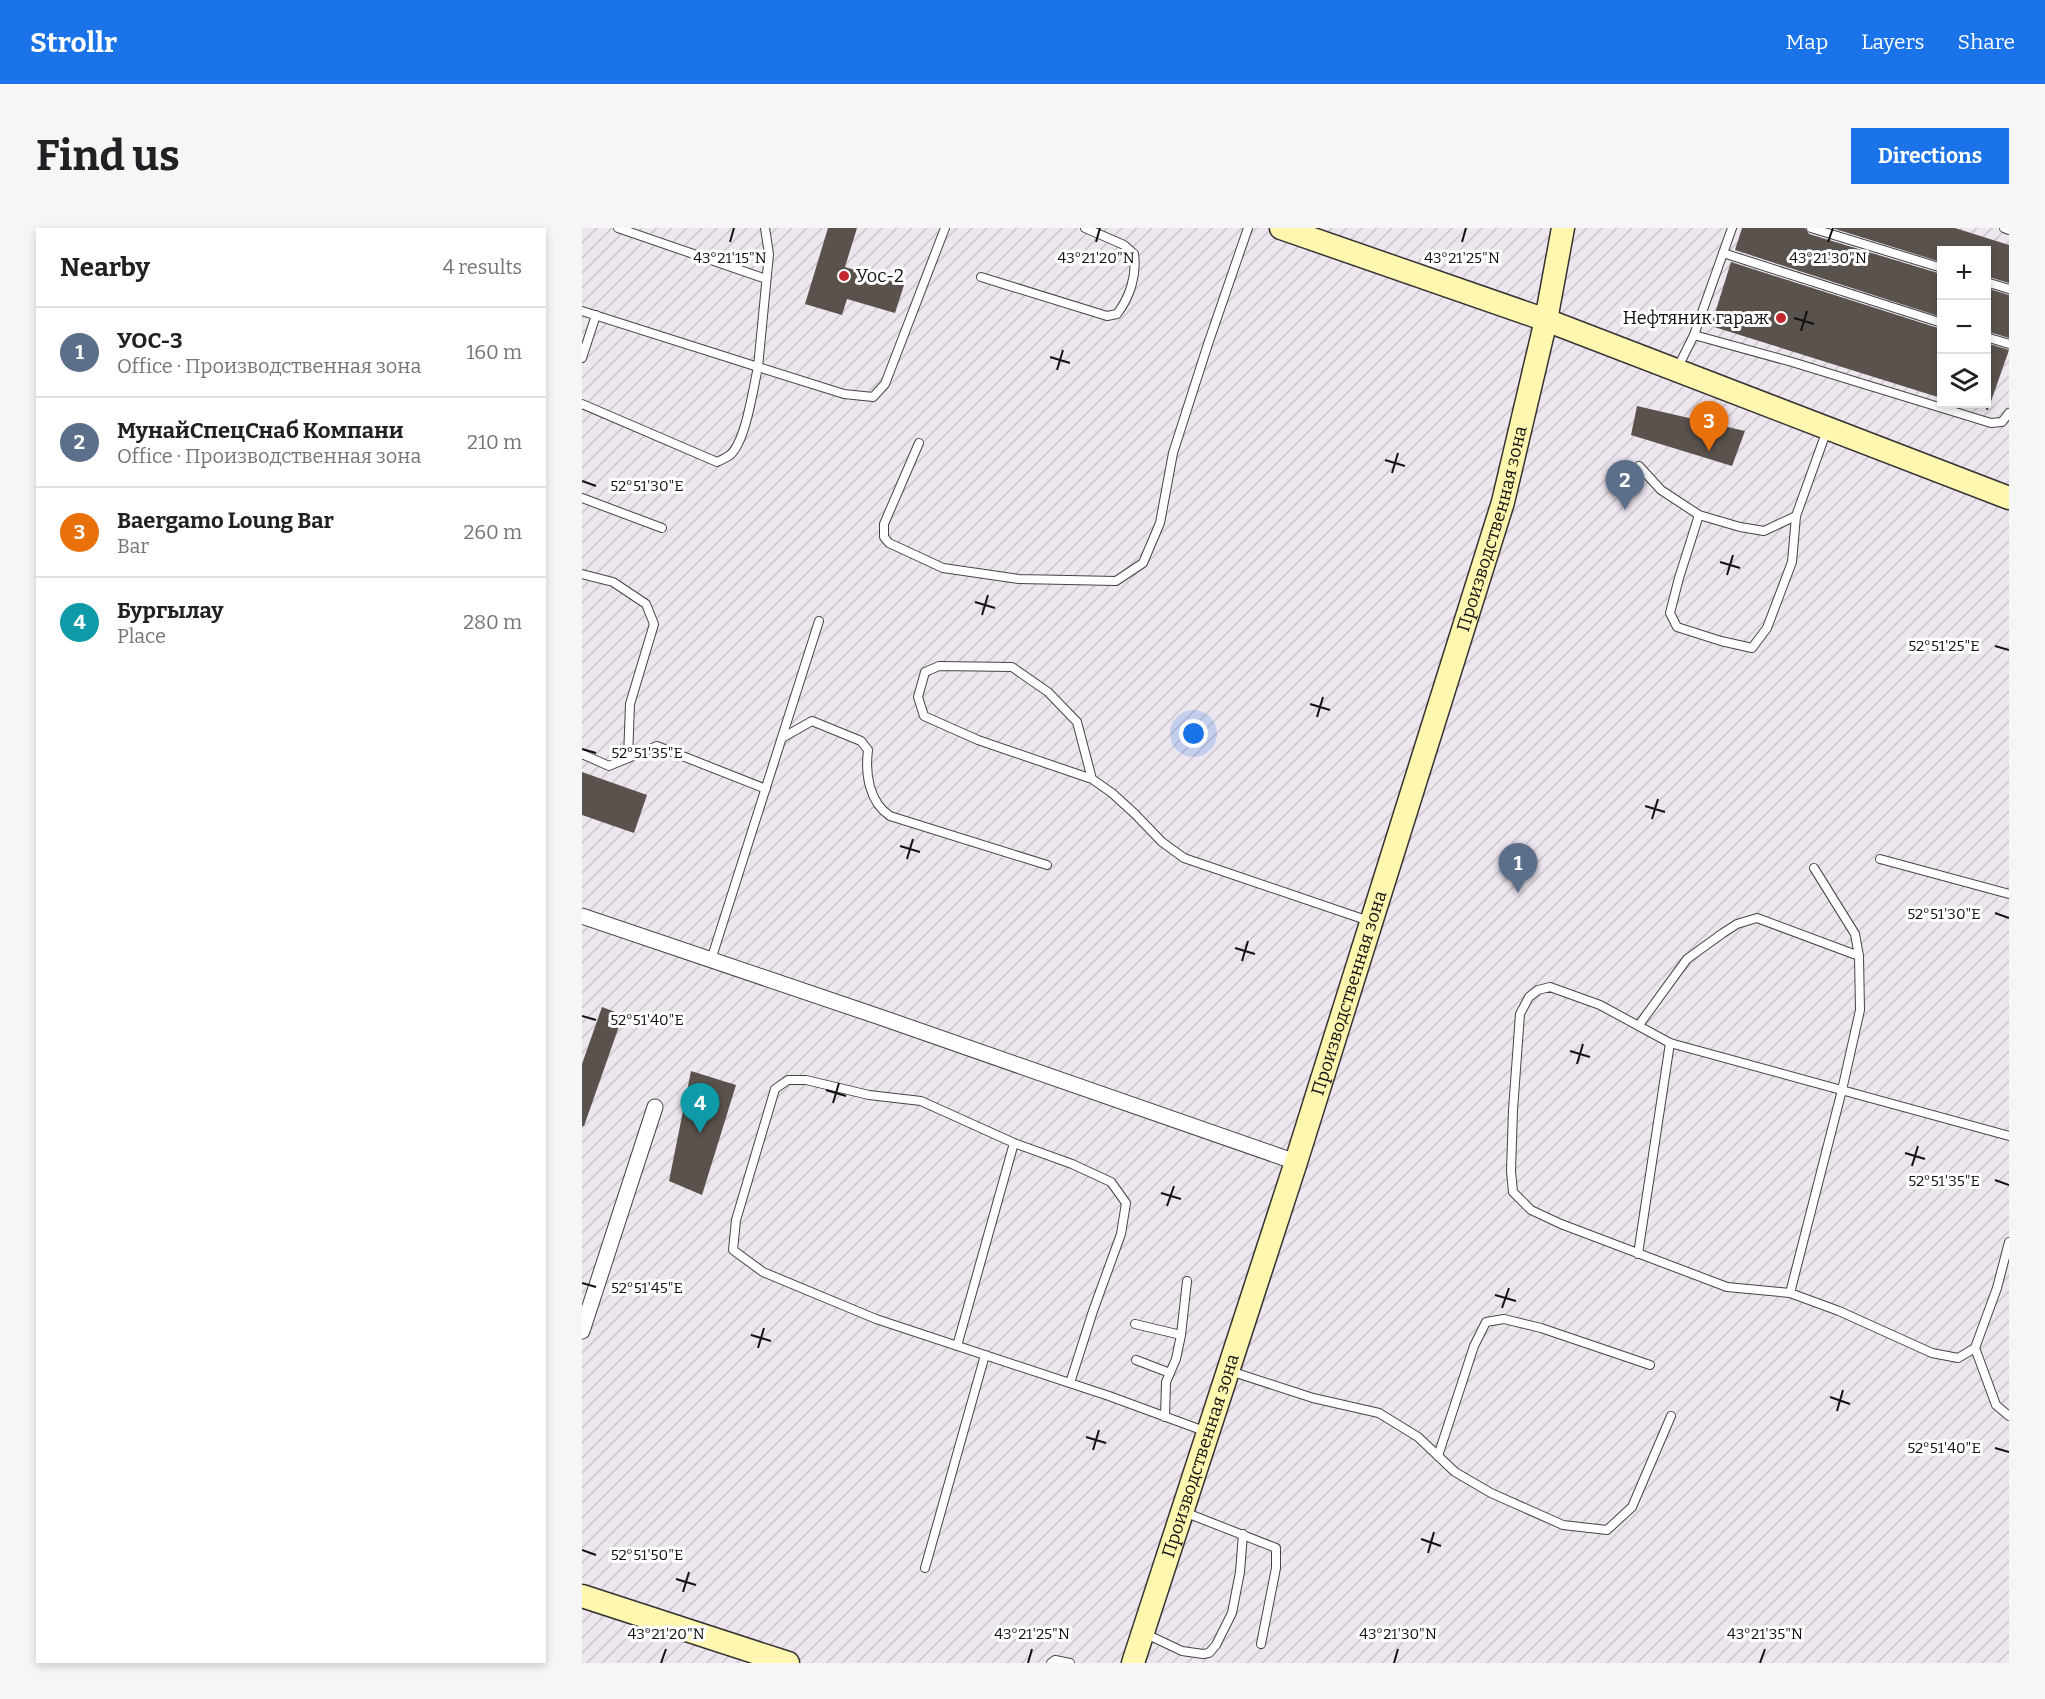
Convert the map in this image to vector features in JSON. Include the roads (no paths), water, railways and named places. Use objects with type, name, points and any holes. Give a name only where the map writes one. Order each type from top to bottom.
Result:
[{"type":"main road","points":[[1281,228],[1314,233],[2009,498]]},
{"type":"main road","name":"Производственная зона","points":[[1133,1663],[1296,1162],[1503,502],[1546,320],[1563,228]]},
{"type":"main road","points":[[582,1596],[788,1663]]},
{"type":"street","points":[[582,916],[1296,1162]]},
{"type":"street","points":[[582,1331],[655,1107]]},
{"type":"lane","points":[[618,228],[766,279]]},
{"type":"lane","points":[[582,404],[717,462],[731,454],[746,422],[758,368],[769,254],[765,228]]},
{"type":"lane","points":[[582,311],[844,394],[873,397],[885,384],[945,228]]},
{"type":"lane","points":[[981,277],[1107,316],[1117,314],[1124,305],[1136,270],[1134,254],[1124,245],[1085,228]]},
{"type":"lane","points":[[919,443],[884,524],[884,537],[889,543],[942,568],[1019,579],[1116,581],[1143,563],[1160,523],[1173,453],[1248,228]]},
{"type":"lane","points":[[1676,370],[1694,335],[1732,228]]},
{"type":"lane","points":[[1811,228],[1937,267]]},
{"type":"lane","points":[[2004,228],[2009,230]]},
{"type":"lane","points":[[1723,254],[1937,322]]},
{"type":"lane","points":[[1991,284],[2009,289]]},
{"type":"lane","points":[[582,358],[596,315]]},
{"type":"lane","points":[[1694,335],[1792,362],[1991,423],[2002,422],[2009,413]]},
{"type":"lane","points":[[1991,339],[2009,344]]},
{"type":"lane","points":[[1699,515],[1670,613],[1677,627],[1752,648],[1767,628],[1792,562],[1796,516],[1828,429]]},
{"type":"lane","points":[[1639,465],[1661,490],[1699,515],[1764,531],[1796,516]]},
{"type":"lane","points":[[582,498],[662,528]]},
{"type":"lane","points":[[582,574],[614,582],[646,604],[654,624],[630,704],[628,758]]},
{"type":"lane","points":[[711,960],[819,621]]},
{"type":"lane","points":[[1092,779],[1077,722],[1048,692],[1012,667],[939,666],[925,672],[918,697],[924,716],[978,740],[1092,779],[1112,793],[1135,813],[1162,842],[1184,858],[1371,922]]},
{"type":"lane","points":[[782,738],[812,722],[861,741],[868,750],[866,766],[879,809],[890,816],[1047,865]]},
{"type":"lane","points":[[582,754],[609,766],[657,746],[766,789]]},
{"type":"lane","points":[[1880,859],[2009,894]]},
{"type":"lane","points":[[1790,1293],[1860,1010],[1859,956],[1855,934],[1814,868]]},
{"type":"lane","points":[[1639,1025],[1688,959],[1737,924],[1757,918],[1859,956]]},
{"type":"lane","points":[[1976,1348],[1958,1358],[1932,1353],[1839,1311],[1790,1293],[1726,1287],[1531,1210],[1513,1192],[1511,1172],[1520,1014],[1529,998],[1538,990],[1550,987],[1600,1005],[1670,1043],[2009,1136]]},
{"type":"lane","points":[[1638,1254],[1670,1043]]},
{"type":"lane","points":[[1070,1383],[1121,1234],[1126,1203],[1110,1182],[1072,1164],[1014,1143],[921,1101],[869,1095],[806,1080],[788,1080],[775,1089],[736,1220],[733,1250],[763,1272],[876,1319],[1070,1383],[1208,1433]]},
{"type":"lane","points":[[957,1346],[1014,1143]]},
{"type":"lane","points":[[2009,1242],[1976,1348],[1996,1405],[2009,1416]]},
{"type":"lane","points":[[1165,1417],[1166,1382],[1176,1359],[1181,1335],[1187,1281]]},
{"type":"lane","points":[[1438,1456],[1474,1346],[1486,1322],[1504,1318],[1541,1328],[1650,1365]]},
{"type":"lane","points":[[1135,1324],[1181,1335]]},
{"type":"lane","points":[[925,1568],[985,1355]]},
{"type":"lane","points":[[1136,1360],[1170,1374]]},
{"type":"lane","points":[[1228,1371],[1313,1398],[1379,1413],[1418,1437],[1455,1472],[1491,1493],[1563,1525],[1607,1530],[1632,1507],[1671,1416]]},
{"type":"lane","points":[[1183,1511],[1276,1548],[1276,1568],[1261,1644]]},
{"type":"lane","points":[[1143,1633],[1182,1651],[1209,1653],[1216,1645],[1232,1613],[1240,1572],[1243,1534]]},
{"type":"lane","points":[[1051,1663],[1055,1660],[1070,1663]]},
{"type":"place","name":"Уос-2","points":[[844,276]]},
{"type":"place","name":"Нефтяник гараж","points":[[1781,318]]},
{"type":"place","name":"Baergamo Loung Bar","points":[[1709,451]]},
{"type":"place","name":"МунайСпецСнаб Компани","points":[[1625,510]]},
{"type":"place","name":"УОС-3","points":[[1518,893]]},
{"type":"place","name":"Бургылау","points":[[700,1133]]}]
